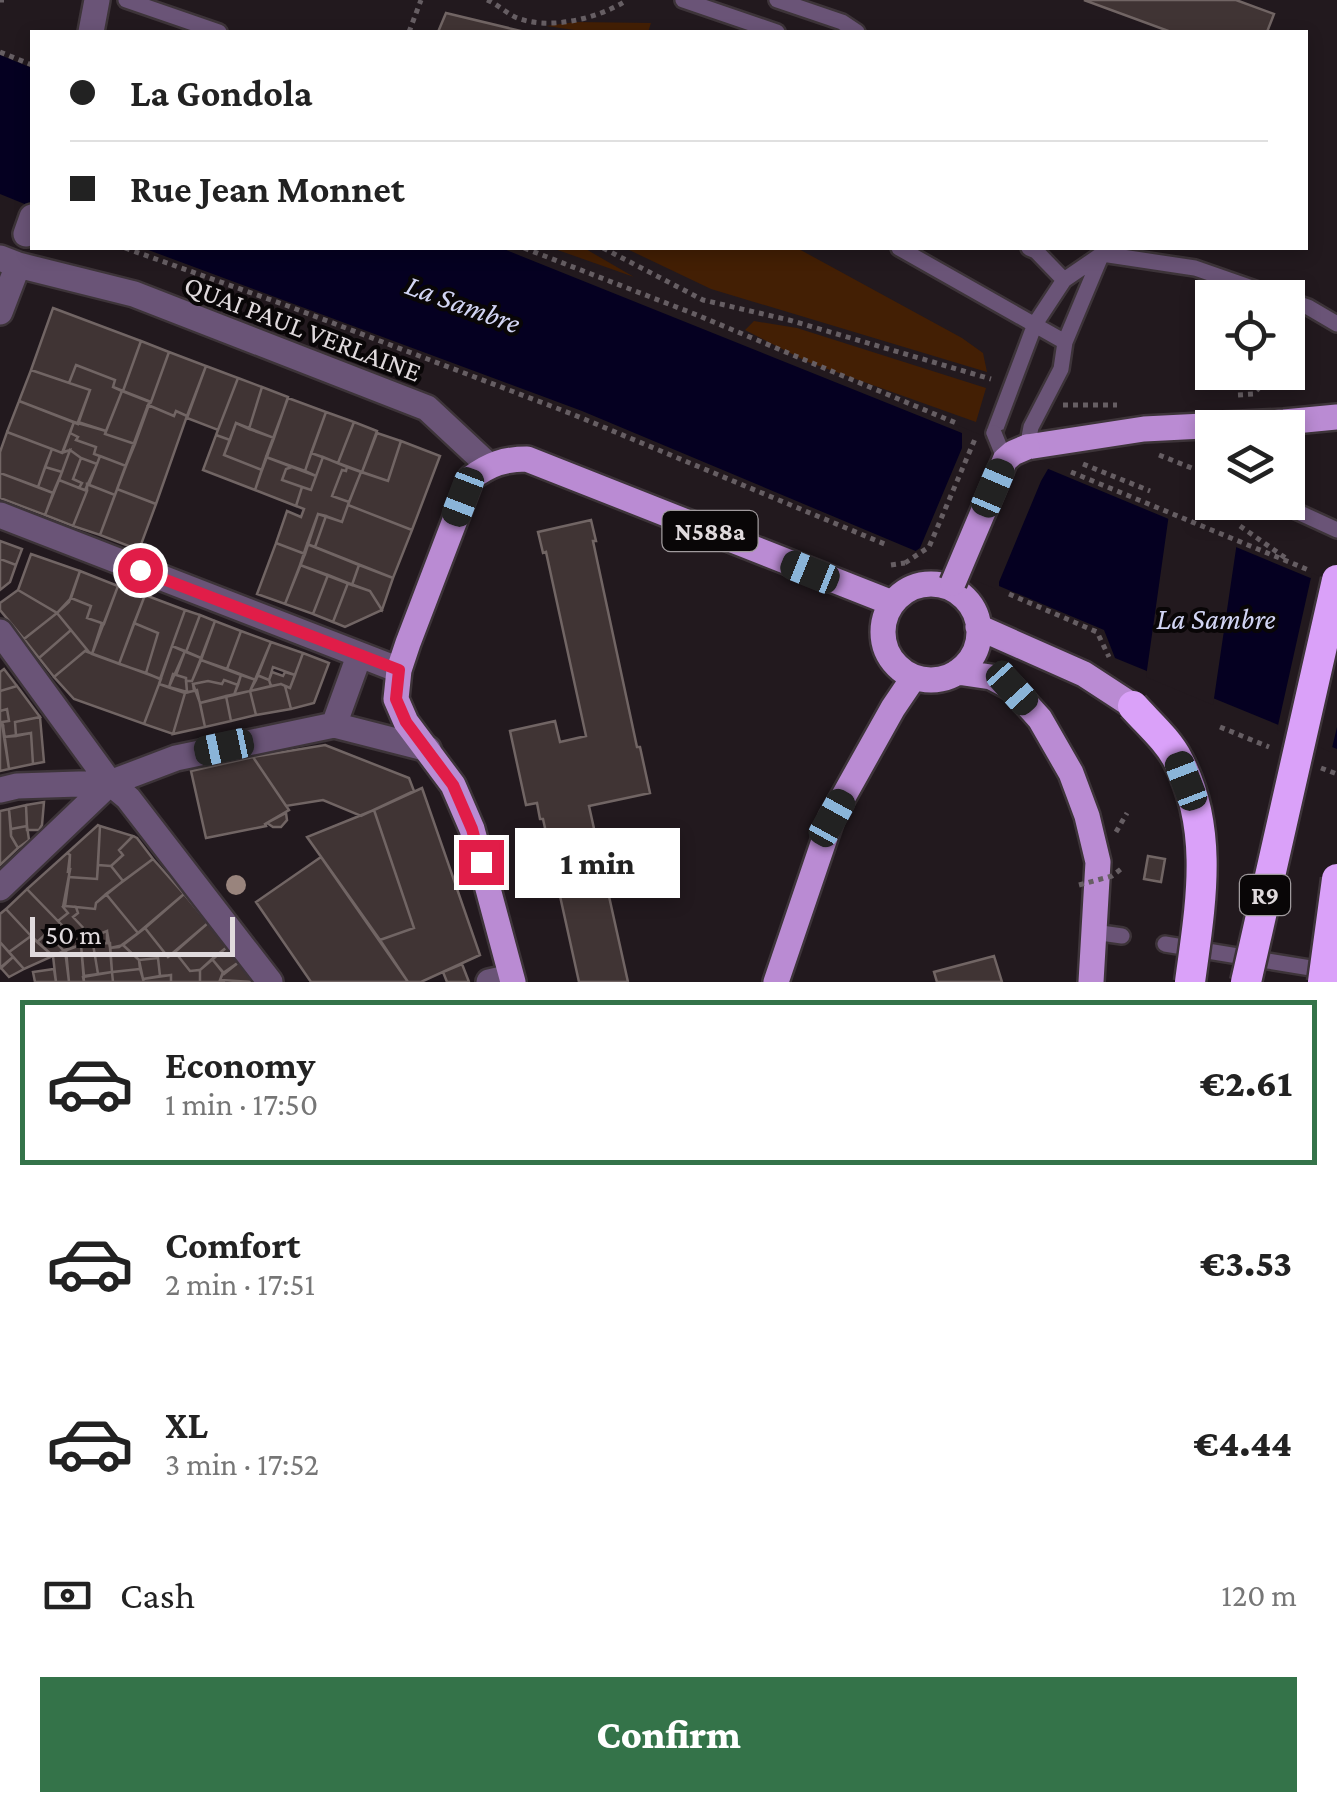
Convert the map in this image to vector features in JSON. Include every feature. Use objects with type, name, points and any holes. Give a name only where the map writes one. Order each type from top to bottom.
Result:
[{"type":"highway","name":"R9","points":[[1246,982],[1337,580]]},
{"type":"highway","points":[[1133,706],[1177,758],[1195,804],[1202,839],[1202,891],[1190,982]]},
{"type":"highway","points":[[1323,982],[1337,880]]},
{"type":"main road","points":[[1305,420],[1337,417]]},
{"type":"main road","points":[[951,586],[1016,454],[1144,429],[1195,428]]},
{"type":"main road","name":"N588a","points":[[488,465],[528,459],[892,604]]},
{"type":"main road","points":[[488,465],[470,478],[399,670],[396,699],[406,722],[453,785],[472,829],[504,980]]},
{"type":"main road","points":[[951,586],[974,612],[978,627],[974,654],[944,679],[914,677],[901,670],[884,646],[886,616],[892,604],[914,587],[951,586]]},
{"type":"main road","points":[[978,627],[1073,669],[1133,706]]},
{"type":"main road","points":[[957,672],[990,677],[1012,688],[1040,719],[1070,773],[1087,816],[1098,862],[1088,882],[1094,932],[1091,982]]},
{"type":"main road","points":[[776,982],[832,818],[914,677]]},
{"type":"street","points":[[91,30],[97,0]]},
{"type":"street","points":[[0,312],[9,262]]},
{"type":"street","name":"QUAI PAUL VERLAINE","points":[[9,262],[134,294],[427,408],[488,465]]},
{"type":"street","points":[[0,515],[399,670]]},
{"type":"street","points":[[0,632],[110,783],[128,798],[270,982]]},
{"type":"street","points":[[334,725],[359,656]]},
{"type":"street","points":[[0,790],[110,783],[176,758],[334,725],[428,749]]},
{"type":"street","points":[[0,888],[110,783]]},
{"type":"lane","points":[[126,0],[213,30]]},
{"type":"lane","points":[[684,0],[772,30]]},
{"type":"lane","points":[[777,0],[842,22],[854,30]]},
{"type":"lane","points":[[903,250],[1064,342]]},
{"type":"lane","points":[[1034,250],[1064,280]]},
{"type":"lane","points":[[1100,250],[1064,342],[1062,369],[1016,454],[987,430],[1035,324],[1064,280],[1100,250]]},
{"type":"lane","points":[[1100,250],[1195,268],[1229,280]]},
{"type":"lane","points":[[1305,306],[1337,324]]},
{"type":"lane","points":[[1305,515],[1337,530]]},
{"type":"lane","points":[[1094,932],[1122,936]]},
{"type":"lane","points":[[1165,944],[1337,972]]},
{"type":"path","points":[[410,30],[421,0]]},
{"type":"path","points":[[488,0],[515,17],[542,23],[566,22],[612,10],[624,2]]},
{"type":"path","points":[[0,52],[30,63]]},
{"type":"path","points":[[131,250],[572,414],[887,545]]},
{"type":"path","points":[[529,250],[697,315],[956,424]]},
{"type":"path","points":[[607,250],[703,300],[788,320],[992,380]]},
{"type":"path","points":[[697,315],[703,300]]},
{"type":"path","points":[[1235,396],[1257,390]]},
{"type":"path","points":[[1064,405],[1122,405]]},
{"type":"path","points":[[891,565],[905,563],[929,547],[987,430]]},
{"type":"path","points":[[1147,451],[1195,469]]},
{"type":"path","points":[[1079,463],[1150,491]]},
{"type":"path","points":[[1071,472],[1298,566],[1240,526]]},
{"type":"path","points":[[1009,594],[1097,632],[1112,664]]},
{"type":"path","points":[[1088,882],[1112,876],[1121,868]]},
{"type":"shaded area","points":[[576,22],[651,23],[649,30],[546,26]]},
{"type":"shaded area","points":[[558,250],[587,250],[634,277]]},
{"type":"shaded area","points":[[629,250],[801,250],[962,338],[983,353],[987,372],[711,289]]},
{"type":"shaded area","points":[[754,321],[797,328],[986,388],[976,422],[808,362],[745,330]]},
{"type":"water","points":[[0,55],[30,67],[30,206],[0,194]]},
{"type":"water","name":"La Sambre","points":[[148,250],[506,250],[1337,589],[1337,749],[1115,658],[1104,630],[582,411]]},
{"type":"pier","points":[[955,424],[1054,466],[1041,481],[999,590],[910,555],[920,548],[962,448],[962,433]]},
{"type":"pier","points":[[1169,514],[1237,542],[1213,705],[1146,677]]},
{"type":"pier","points":[[1312,573],[1337,584],[1337,727],[1331,752],[1277,730]]},
{"type":"building","points":[[1084,0],[1236,0],[1274,14],[1268,30],[1166,30]]},
{"type":"building","points":[[446,13],[517,30],[439,30]]},
{"type":"building","points":[[53,308],[141,341],[123,391],[113,387],[115,380],[76,365],[69,383],[31,370]]},
{"type":"building","points":[[141,341],[169,352],[151,402],[123,391]]},
{"type":"building","points":[[169,352],[206,366],[187,416],[176,411],[174,416],[148,405]]},
{"type":"building","points":[[76,365],[115,380],[113,387],[122,391],[106,431],[78,422],[90,390],[69,383]]},
{"type":"building","points":[[206,366],[238,378],[218,430],[187,418]]},
{"type":"building","points":[[31,370],[90,390],[78,424],[19,401]]},
{"type":"building","points":[[238,378],[262,387],[249,429],[236,423],[230,440],[216,435]]},
{"type":"building","points":[[262,387],[288,397],[274,438],[249,429]]},
{"type":"building","points":[[122,391],[150,402],[135,444],[105,434]]},
{"type":"building","points":[[288,398],[326,412],[305,471],[266,457]]},
{"type":"building","points":[[19,401],[74,422],[62,453],[7,432]]},
{"type":"building","points":[[148,405],[174,416],[176,411],[187,416],[156,504],[117,489]]},
{"type":"building","points":[[326,412],[354,422],[338,463],[311,453]]},
{"type":"building","points":[[74,422],[135,444],[126,466],[94,454],[96,447],[76,440],[78,437],[70,433]]},
{"type":"building","points":[[354,422],[377,431],[362,472],[338,463]]},
{"type":"building","points":[[236,423],[274,438],[262,470],[224,455]]},
{"type":"building","points":[[7,432],[52,449],[38,487],[0,473],[0,452]]},
{"type":"building","points":[[70,433],[78,437],[76,440],[96,447],[94,454],[100,456],[97,464],[70,450],[63,452]]},
{"type":"building","points":[[377,433],[401,441],[388,481],[362,472]]},
{"type":"building","points":[[216,435],[230,440],[224,455],[262,470],[255,490],[203,470]]},
{"type":"building","points":[[401,441],[440,456],[412,530],[348,505],[361,472],[388,481]]},
{"type":"building","points":[[52,449],[62,453],[70,450],[62,472],[45,467]]},
{"type":"building","points":[[70,450],[81,458],[73,479],[82,483],[79,488],[59,480]]},
{"type":"building","points":[[311,453],[323,457],[316,476],[305,471]]},
{"type":"building","points":[[100,456],[126,466],[115,495],[89,485]]},
{"type":"building","points":[[266,457],[292,467],[286,469],[282,480],[302,487],[296,506],[255,490]]},
{"type":"building","points":[[323,457],[347,467],[342,470],[332,496],[349,502],[342,522],[318,514],[305,554],[276,543],[287,511],[301,517],[304,509],[296,506],[302,487],[311,490]]},
{"type":"building","points":[[81,458],[97,464],[85,490],[79,488],[82,483],[73,479]]},
{"type":"building","points":[[45,467],[62,472],[53,493],[38,487]]},
{"type":"building","points":[[292,467],[316,476],[311,490],[282,480],[286,469]]},
{"type":"building","points":[[347,467],[361,472],[349,502],[332,496],[342,470]]},
{"type":"building","points":[[0,473],[53,493],[45,515],[0,498]]},
{"type":"building","points":[[59,480],[87,491],[73,526],[45,515]]},
{"type":"building","points":[[87,484],[115,495],[100,535],[73,526]]},
{"type":"building","points":[[117,489],[156,504],[139,550],[100,535]]},
{"type":"building","points":[[348,505],[412,530],[393,578],[315,547],[326,516],[342,522]]},
{"type":"building","points":[[318,514],[326,516],[315,547],[307,544]]},
{"type":"building","points":[[591,520],[650,793],[589,806],[628,982],[579,982],[543,819],[537,803],[526,805],[510,731],[555,721],[560,742],[586,736],[546,552],[543,553],[538,532]]},
{"type":"building","points":[[0,541],[22,549],[16,565],[0,559]]},
{"type":"building","points":[[276,543],[305,554],[285,604],[257,594]]},
{"type":"building","points":[[307,544],[359,565],[352,585],[300,565]]},
{"type":"building","points":[[31,554],[80,571],[69,602],[57,613],[18,590]]},
{"type":"building","points":[[0,559],[16,565],[10,582],[0,590]]},
{"type":"building","points":[[300,565],[328,575],[313,614],[285,604]]},
{"type":"building","points":[[359,565],[393,578],[382,610],[370,591],[352,585]]},
{"type":"building","points":[[80,571],[118,586],[104,624],[87,618],[91,606],[71,598]]},
{"type":"building","points":[[328,575],[348,583],[333,622],[313,614]]},
{"type":"building","points":[[348,583],[370,591],[382,610],[345,627],[333,622]]},
{"type":"building","points":[[118,586],[145,595],[119,664],[92,654]]},
{"type":"building","points":[[18,590],[57,613],[24,639],[0,610],[0,603]]},
{"type":"building","points":[[145,595],[185,610],[160,679],[146,673],[158,633],[134,623]]},
{"type":"building","points":[[71,598],[91,606],[87,618],[102,623],[92,654],[57,613]]},
{"type":"building","points":[[185,610],[200,615],[186,652],[172,646]]},
{"type":"building","points":[[57,613],[71,630],[39,658],[24,639]]},
{"type":"building","points":[[200,615],[215,621],[201,658],[186,652]]},
{"type":"building","points":[[215,621],[241,631],[227,669],[201,660]]},
{"type":"building","points":[[134,623],[158,633],[146,673],[119,664]]},
{"type":"building","points":[[71,630],[89,652],[85,651],[54,677],[39,658]]},
{"type":"building","points":[[241,631],[271,642],[256,680],[227,669]]},
{"type":"building","points":[[271,642],[303,653],[295,675],[273,667],[269,680],[257,675]]},
{"type":"building","points":[[172,646],[185,651],[169,687],[159,684]]},
{"type":"building","points":[[85,651],[161,679],[144,724],[74,699],[54,677]]},
{"type":"building","points":[[185,651],[201,658],[192,681],[176,675]]},
{"type":"building","points":[[303,653],[329,663],[314,703],[291,709],[285,686],[290,688]]},
{"type":"building","points":[[201,660],[241,675],[238,685],[224,680],[222,684],[208,681],[193,684],[194,691],[187,692],[186,681],[192,681]]},
{"type":"building","points":[[4,669],[17,686],[0,691],[0,672]]},
{"type":"building","points":[[272,672],[295,675],[290,688],[281,684],[271,686]]},
{"type":"building","points":[[173,674],[186,678],[187,692],[169,687]]},
{"type":"building","points":[[241,675],[256,680],[250,691],[234,695]]},
{"type":"building","points":[[257,675],[269,680],[271,686],[250,691]]},
{"type":"building","points":[[224,680],[238,685],[234,695],[200,703],[193,684],[222,684]]},
{"type":"building","points":[[159,684],[185,693],[173,734],[144,724]]},
{"type":"building","points":[[281,684],[291,709],[256,715],[250,691]]},
{"type":"building","points":[[17,686],[40,717],[15,722],[16,736],[4,737],[2,722],[9,721],[7,709],[0,711],[0,691]]},
{"type":"building","points":[[197,690],[205,727],[173,734],[185,693]]},
{"type":"building","points":[[250,691],[256,715],[231,721],[226,696]]},
{"type":"building","points":[[226,696],[231,721],[205,727],[200,703]]},
{"type":"building","points":[[7,709],[9,721],[0,725],[0,711]]},
{"type":"building","points":[[40,717],[44,762],[33,764],[31,733],[16,736],[15,722]]},
{"type":"building","points":[[0,725],[9,769],[0,771]]},
{"type":"building","points":[[31,733],[33,764],[9,769],[4,737]]},
{"type":"building","points":[[325,745],[409,778],[414,791],[361,816],[323,800],[286,806],[253,757]]},
{"type":"building","points":[[253,757],[289,810],[266,826],[206,838],[191,771]]},
{"type":"building","points":[[422,788],[480,955],[421,982],[408,982],[380,940],[414,928],[374,810]]},
{"type":"building","points":[[44,802],[39,830],[27,830],[26,805]]},
{"type":"building","points":[[26,805],[27,826],[11,829],[9,809]]},
{"type":"building","points":[[9,809],[11,836],[18,848],[0,865],[0,811]]},
{"type":"building","points":[[374,810],[414,928],[380,940],[307,837]]},
{"type":"building","points":[[286,813],[287,820],[281,827],[267,823]]},
{"type":"building","points":[[98,825],[97,879],[69,877],[67,853]]},
{"type":"building","points":[[27,826],[29,840],[18,848],[11,829]]},
{"type":"building","points":[[100,826],[133,836],[119,850],[123,855],[111,866],[98,865]]},
{"type":"building","points":[[133,836],[153,859],[123,881],[111,866],[123,855],[119,850]]},
{"type":"building","points":[[67,853],[70,870],[63,907],[68,913],[58,921],[27,889]]},
{"type":"building","points":[[1148,856],[1165,859],[1161,882],[1144,879]]},
{"type":"building","points":[[321,857],[408,982],[311,982],[256,902]]},
{"type":"building","points":[[153,859],[184,894],[138,933],[106,894]]},
{"type":"building","points":[[98,865],[111,866],[123,881],[96,903],[95,909],[65,906],[69,877],[97,879]]},
{"type":"building","points":[[27,889],[81,945],[64,951],[47,933],[37,942],[31,936],[6,909]]},
{"type":"building","points":[[106,894],[138,933],[119,947],[110,948],[107,931],[92,937],[73,917],[78,913],[76,907],[95,909]]},
{"type":"building","points":[[184,894],[208,923],[168,957],[145,928]]},
{"type":"building","points":[[65,906],[76,907],[78,913],[73,917],[92,937],[107,931],[107,943],[93,944],[98,974],[84,976],[81,945],[58,921],[68,913]]},
{"type":"building","points":[[6,909],[31,936],[9,952],[0,942],[0,914]]},
{"type":"building","points":[[208,923],[227,947],[200,970],[190,971],[175,952]]},
{"type":"building","points":[[145,928],[168,957],[175,952],[190,971],[200,970],[200,982],[171,982],[171,975],[160,976],[158,958],[139,960],[123,945]]},
{"type":"building","points":[[47,933],[64,951],[53,956],[37,942]]},
{"type":"building","points":[[31,936],[53,956],[24,969],[9,952]]},
{"type":"building","points":[[0,942],[13,957],[0,968]]},
{"type":"building","points":[[110,943],[112,972],[98,974],[93,944]]},
{"type":"building","points":[[81,945],[84,982],[69,982],[65,950]]},
{"type":"building","points":[[123,945],[139,960],[140,969],[112,972],[110,948]]},
{"type":"building","points":[[227,947],[239,962],[224,974],[212,959]]},
{"type":"building","points":[[66,950],[69,982],[56,982],[53,956]]},
{"type":"building","points":[[994,956],[1002,982],[937,982],[934,972]]},
{"type":"building","points":[[13,957],[24,969],[9,977],[1,968]]},
{"type":"building","points":[[158,958],[160,976],[143,979],[139,960]]},
{"type":"building","points":[[212,959],[223,972],[223,982],[200,982],[200,970]]},
{"type":"building","points":[[239,962],[253,982],[220,980],[223,973]]},
{"type":"building","points":[[462,964],[469,982],[447,982],[443,972]]},
{"type":"building","points":[[54,969],[56,982],[35,982],[33,972]]},
{"type":"building","points":[[140,969],[144,982],[113,982],[112,972]]},
{"type":"building","points":[[112,972],[113,982],[84,982],[83,977]]},
{"type":"building","points":[[171,975],[171,982],[143,979]]},
{"type":"route","points":[[140,570],[399,670],[396,699],[406,722],[453,785],[481,862]]}]
